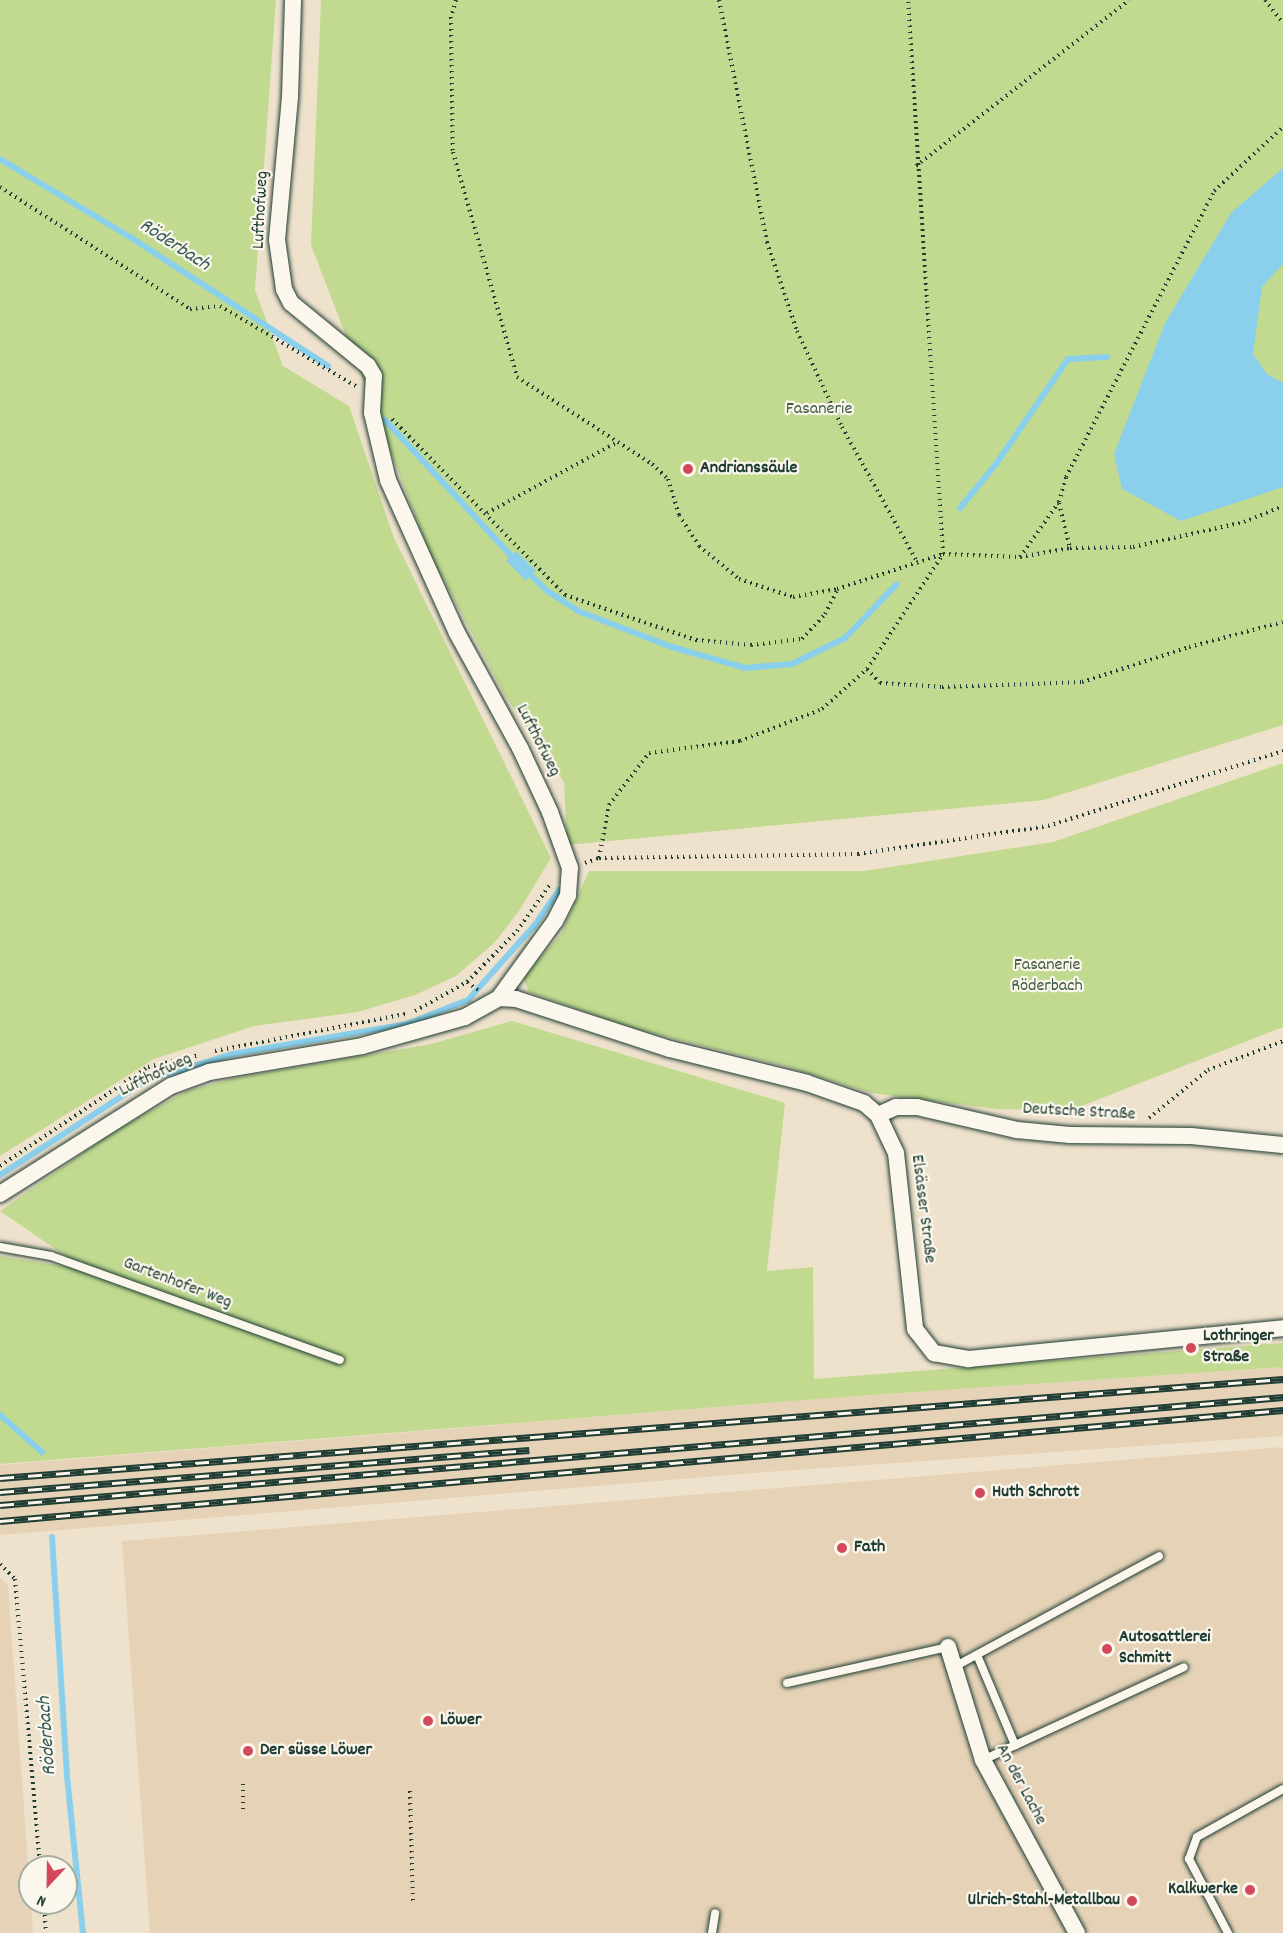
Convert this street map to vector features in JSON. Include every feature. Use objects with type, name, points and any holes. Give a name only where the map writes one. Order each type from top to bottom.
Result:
[{"type":"street","name":"Lufthofweg","points":[[0,1194],[171,1086],[209,1072],[415,1034],[465,1017],[499,998],[555,921],[568,895],[570,868],[550,812],[520,748],[457,633],[388,480],[378,446],[373,398],[374,376],[368,366],[291,303],[279,268],[277,240],[290,97],[293,0]]},
{"type":"street","points":[[499,998],[516,999],[670,1049],[807,1083],[864,1103],[878,1115]]},
{"type":"street","name":"Deutsche Straße","points":[[878,1115],[896,1107],[917,1107],[1017,1130],[1127,1136],[1191,1136],[1283,1145]]},
{"type":"street","name":"Elsässer Straße","points":[[878,1115],[896,1153],[903,1190],[915,1329],[934,1353],[969,1359],[1283,1328]]},
{"type":"street","name":"An der Lache","points":[[948,1647],[983,1760],[1077,1933]]},
{"type":"lane","name":"Gartenhofer Weg","points":[[0,1247],[51,1256],[340,1360]]},
{"type":"lane","points":[[953,1667],[1159,1556]]},
{"type":"lane","points":[[787,1683],[948,1647]]},
{"type":"lane","points":[[977,1655],[1015,1745]]},
{"type":"lane","points":[[983,1760],[1184,1667]]},
{"type":"lane","points":[[1228,1933],[1189,1858],[1197,1837],[1283,1789]]},
{"type":"lane","points":[[712,1933],[716,1912]]},
{"type":"path","points":[[456,0],[451,17],[453,152],[517,377],[616,443],[652,464],[668,478],[679,515],[699,546],[740,579],[793,597],[837,589],[943,554],[1020,557],[1070,549],[1133,547],[1244,522],[1283,506]]},
{"type":"path","points":[[719,0],[767,242],[797,331],[842,427],[917,562]]},
{"type":"path","points":[[908,0],[916,166],[943,554],[867,669],[822,709],[740,741],[649,753],[609,805],[599,858],[858,854],[1048,826],[1283,751]]},
{"type":"path","points":[[916,166],[1129,0]]},
{"type":"path","points":[[1265,0],[1283,23]]},
{"type":"path","points":[[1020,557],[1059,502],[1066,477],[1214,191],[1283,127]]},
{"type":"path","points":[[0,187],[190,309],[220,306],[340,374],[373,398],[565,595],[696,640],[751,645],[802,639],[825,614],[837,589]]},
{"type":"path","points":[[487,513],[616,443]]},
{"type":"path","points":[[1059,502],[1070,549]]},
{"type":"path","points":[[867,669],[880,683],[942,687],[1082,682],[1189,647],[1283,622]]},
{"type":"path","points":[[467,982],[517,931],[544,889],[570,868]]},
{"type":"path","points":[[1127,1136],[1208,1071],[1283,1041]]},
{"type":"path","points":[[0,1564],[15,1579],[39,1855]]},
{"type":"path","points":[[243,1784],[243,1809]]},
{"type":"path","points":[[410,1791],[413,1901]]},
{"type":"path","points":[[45,1915],[46,1933]]},
{"type":"shaded area","points":[[1283,1367],[1283,1436],[767,1472],[0,1535],[0,1465],[856,1396]]},
{"type":"shaded area","points":[[1283,1447],[1283,1933],[150,1933],[122,1541]]},
{"type":"shaded area","points":[[0,1578],[8,1585],[27,1855],[18,1855],[18,1915],[32,1915],[33,1933],[0,1933]]},
{"type":"green space","points":[[0,0],[276,0],[255,290],[283,366],[349,406],[394,538],[551,858],[519,911],[495,942],[456,976],[415,995],[358,1012],[254,1026],[154,1059],[0,1156]]},
{"type":"green space","name":"Fasanerie","points":[[321,0],[1283,0],[1283,725],[1044,800],[567,845],[564,782],[504,694],[430,554],[311,245]]},
{"type":"green space","name":"Fasanerie Röderbach","points":[[1283,763],[1283,1027],[1069,1111],[995,1109],[872,1093],[781,1065],[635,1029],[529,992],[523,977],[561,934],[589,871],[864,871],[1053,842]]},
{"type":"green space","points":[[512,1021],[785,1103],[767,1271],[813,1267],[814,1379],[1283,1343],[1283,1367],[856,1396],[0,1464],[0,1256],[68,1267],[67,1257],[0,1211],[113,1132],[187,1091],[230,1079],[431,1044]]},
{"type":"water","points":[[1283,168],[1283,264],[1262,287],[1253,354],[1267,374],[1283,383],[1283,487],[1181,521],[1122,489],[1114,454],[1165,323],[1231,213]]},
{"type":"water","points":[[516,551],[536,571],[526,581],[506,561]]},
{"type":"waterway","name":"Röderbach","points":[[0,159],[130,237],[328,366]]},
{"type":"waterway","points":[[960,508],[996,464],[1068,359],[1107,357]]},
{"type":"waterway","points":[[385,420],[515,560]]},
{"type":"waterway","points":[[527,571],[546,590],[578,611],[672,647],[745,668],[792,664],[845,638],[896,585]]},
{"type":"waterway","points":[[0,1175],[147,1080],[233,1054],[407,1024],[468,1000],[534,926],[559,890]]},
{"type":"waterway","name":"Röderbach","points":[[0,1415],[42,1452]]},
{"type":"waterway","name":"Röderbach","points":[[52,1537],[67,1776],[83,1933]]},
{"type":"railway","points":[[0,1478],[1283,1379]]},
{"type":"railway","points":[[0,1505],[1283,1397]]},
{"type":"railway","points":[[0,1521],[1283,1410]]},
{"type":"railway","points":[[0,1492],[529,1450]]},
{"type":"place","name":"Andrianssäule","points":[[688,469]]},
{"type":"place","name":"Lothringer Straße","points":[[1191,1348]]},
{"type":"place","name":"Huth Schrott","points":[[980,1493]]},
{"type":"place","name":"Fath","points":[[842,1548]]},
{"type":"place","name":"Autosattlerei Schmitt","points":[[1107,1649]]},
{"type":"place","name":"Löwer","points":[[428,1721]]},
{"type":"place","name":"Der süsse Löwer","points":[[248,1751]]},
{"type":"place","name":"Kalkwerke","points":[[1250,1890]]},
{"type":"place","name":"Ulrich-Stahl-Metallbau","points":[[1132,1901]]}]
